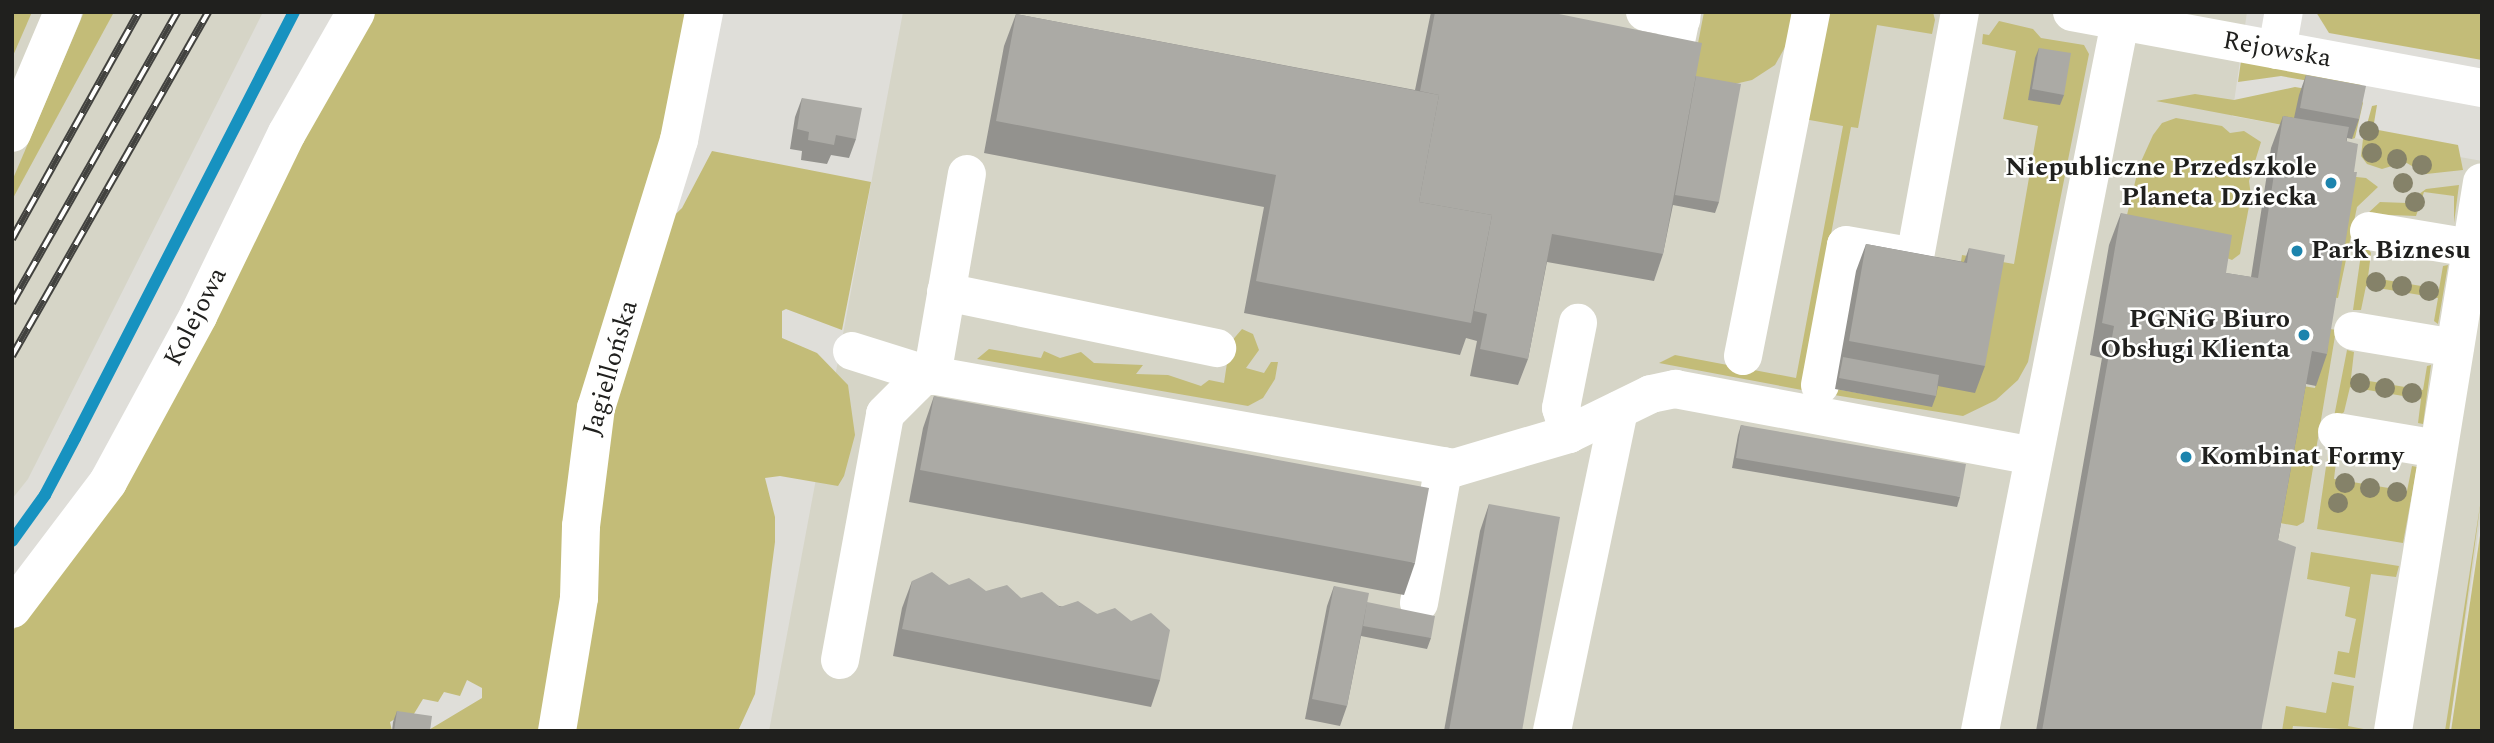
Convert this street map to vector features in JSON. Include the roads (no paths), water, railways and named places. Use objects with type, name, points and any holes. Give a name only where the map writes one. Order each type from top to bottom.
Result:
[{"type":"street","points":[[12,133],[63,12]]},
{"type":"street","name":"Kolejowa","points":[[12,609],[108,482],[198,316],[287,132],[356,12]]},
{"type":"street","name":"Jagiellońska","points":[[557,731],[579,598],[581,526],[596,408],[679,140],[704,12]]},
{"type":"street","points":[[1743,356],[1811,12]]},
{"type":"street","points":[[1820,384],[1846,245],[1915,257],[1960,12]]},
{"type":"street","name":"Rejowska","points":[[2072,12],[2482,88]]},
{"type":"street","points":[[2277,50],[2284,12]]},
{"type":"street","points":[[1669,15],[1673,56]]},
{"type":"street","points":[[1980,731],[2120,22]]},
{"type":"street","points":[[840,660],[885,414],[928,375],[967,174]]},
{"type":"street","points":[[2393,731],[2482,182]]},
{"type":"street","points":[[2369,231],[2471,248]]},
{"type":"street","points":[[946,292],[1217,348]]},
{"type":"street","points":[[1569,434],[1561,408],[1578,323]]},
{"type":"street","points":[[2353,331],[2455,348]]},
{"type":"street","points":[[852,351],[928,375],[1444,467],[1465,466],[1569,434],[1651,394],[1675,389],[2034,456]]},
{"type":"street","points":[[1552,731],[1619,410]]},
{"type":"street","points":[[2337,432],[2438,449]]},
{"type":"street","points":[[1419,603],[1444,467]]},
{"type":"waterway","points":[[12,541],[45,495],[294,12]]},
{"type":"railway","points":[[12,239],[139,12]]},
{"type":"railway","points":[[12,303],[177,12]]},
{"type":"railway","points":[[12,356],[208,12]]},
{"type":"place","name":"Niepubliczne Przedszkole Planeta Dziecka","points":[[2331,183]]},
{"type":"place","name":"Park Biznesu","points":[[2297,251]]},
{"type":"place","name":"PGNiG Biuro Obsługi Klienta","points":[[2304,335]]},
{"type":"place","name":"Kombinat Formy","points":[[2186,457]]}]
